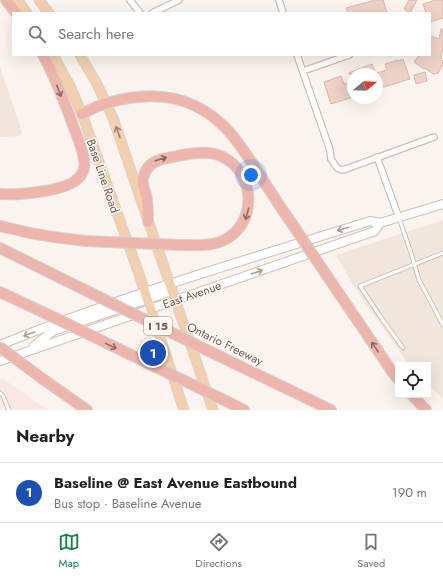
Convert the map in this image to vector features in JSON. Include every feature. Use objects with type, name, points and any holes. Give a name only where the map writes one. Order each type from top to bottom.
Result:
[{"type":"highway","points":[[6,0],[15,12]]},
{"type":"highway","points":[[0,194],[21,194],[56,189],[78,179],[84,168],[84,159],[77,138],[53,76],[43,56]]},
{"type":"highway","points":[[82,114],[106,103],[131,97],[164,96],[189,103],[203,110],[218,121],[232,135],[395,376]]},
{"type":"highway","points":[[0,226],[62,238],[108,242],[181,245],[208,245],[219,243],[235,233],[245,220],[249,205],[249,193],[244,179],[237,168],[216,154],[202,153],[162,158],[154,162],[146,170],[143,179],[143,186],[147,199],[148,222]]},
{"type":"highway","name":"Ontario Freeway","points":[[0,248],[331,410]]},
{"type":"highway","points":[[0,292],[244,410]]},
{"type":"highway","points":[[0,346],[40,377],[87,410]]},
{"type":"highway","points":[[415,398],[426,410]]},
{"type":"main road","points":[[17,0],[26,12]]},
{"type":"main road","points":[[39,0],[48,12]]},
{"type":"main road","name":"Base Line Road","points":[[54,56],[70,86],[82,114],[146,296],[184,410]]},
{"type":"main road","points":[[81,56],[113,118],[213,410]]},
{"type":"main road","name":"East Avenue","points":[[0,346],[370,221],[380,223],[443,204]]},
{"type":"main road","name":"East Avenue","points":[[0,361],[375,231],[380,223]]},
{"type":"main road","points":[[29,351],[53,331],[146,296]]},
{"type":"street","points":[[130,0],[139,12]]},
{"type":"street","points":[[154,12],[179,0]]},
{"type":"street","points":[[279,0],[283,12]]},
{"type":"street","points":[[297,56],[330,150],[331,159],[337,168],[342,170],[434,137]]},
{"type":"street","points":[[303,71],[346,56]]},
{"type":"street","points":[[377,157],[399,218]]},
{"type":"lane","points":[[399,218],[419,280],[443,326]]},
{"type":"lane","points":[[403,348],[360,286],[443,253]]},
{"type":"lane","points":[[0,393],[3,396],[9,410]]},
{"type":"shaded area","points":[[0,67],[22,132],[20,136],[0,137]]},
{"type":"shaded area","points":[[443,220],[443,399],[431,386],[431,362],[407,362],[352,283],[336,255]]},
{"type":"shaded area","points":[[2,378],[49,410],[0,410],[0,380]]},
{"type":"building","points":[[375,0],[383,0],[387,12],[348,12],[346,8]]},
{"type":"building","points":[[409,0],[417,0],[411,12],[404,9]]},
{"type":"building","points":[[436,0],[443,0],[443,18],[431,22],[431,12],[426,12],[423,4]]},
{"type":"building","points":[[441,29],[443,29],[443,48],[441,59],[443,61],[443,65],[438,73],[434,74],[414,62],[418,56],[431,56],[431,36],[439,39]]},
{"type":"building","points":[[403,59],[410,79],[383,87],[383,71],[387,70],[385,64]]},
{"type":"building","points":[[372,64],[374,68],[362,68]]},
{"type":"building","points":[[425,72],[427,81],[416,84],[414,75]]},
{"type":"building","points":[[341,76],[344,84],[347,83],[347,99],[331,104],[324,82]]},
{"type":"place","name":"Baseline @ East Avenue Eastbound","points":[[153,353]]}]
